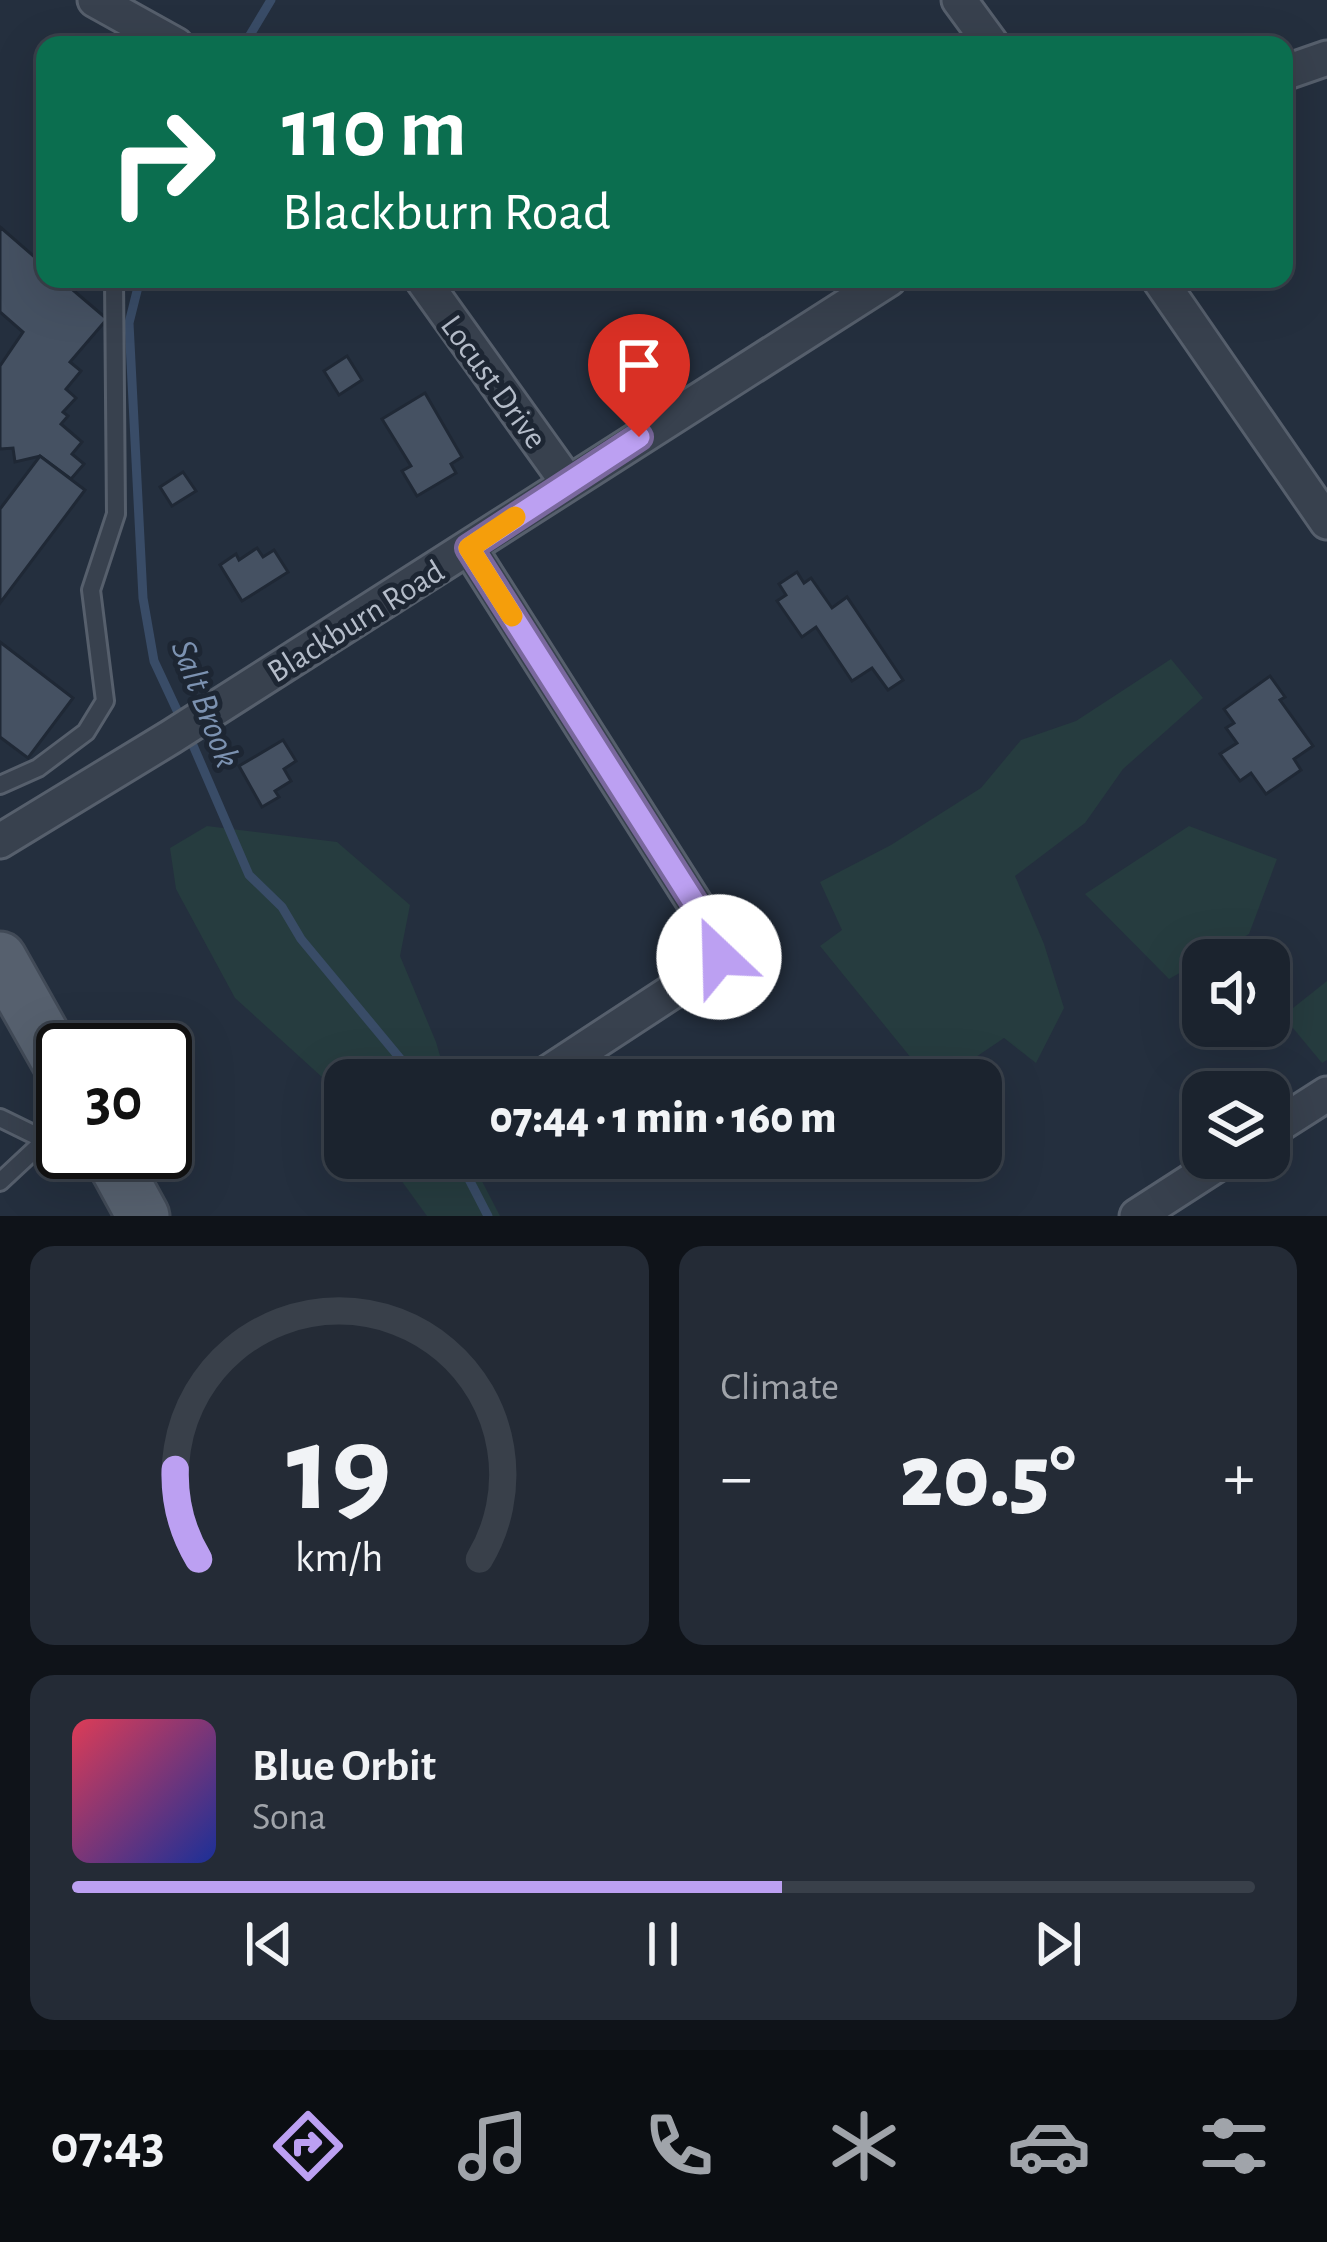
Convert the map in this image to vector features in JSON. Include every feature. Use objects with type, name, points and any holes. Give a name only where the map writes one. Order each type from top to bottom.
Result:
[{"type":"main road","points":[[0,958],[37,1023]]},
{"type":"main road","points":[[123,1179],[143,1216]]},
{"type":"street","points":[[95,0],[160,36]]},
{"type":"street","points":[[958,0],[985,36]]},
{"type":"street","points":[[1293,71],[1327,58]]},
{"type":"street","name":"Locust Drive","points":[[428,288],[568,483]]},
{"type":"street","name":"Blackburn Road","points":[[0,841],[875,288]]},
{"type":"street","points":[[1165,288],[1327,522]]},
{"type":"street","points":[[469,548],[718,940],[719,957],[708,968],[569,1059]]},
{"type":"street","points":[[1290,1118],[1327,1094]]},
{"type":"street","points":[[1137,1216],[1194,1179]]},
{"type":"lane","points":[[0,784],[38,768],[86,732],[105,701],[91,590],[116,514],[114,288]]},
{"type":"lane","points":[[0,1118],[36,1136]]},
{"type":"lane","points":[[0,1182],[36,1148]]},
{"type":"green space","points":[[1171,659],[1203,698],[1123,769],[1085,823],[1015,876],[1064,1008],[1036,1063],[1004,1038],[973,1059],[912,1059],[820,946],[842,930],[820,882],[891,845],[981,788],[1021,740],[1076,721]]},
{"type":"green space","points":[[207,826],[337,842],[410,905],[400,956],[441,1059],[324,1059],[324,1079],[235,998],[176,889],[170,848]]},
{"type":"green space","points":[[1189,826],[1277,859],[1249,934],[1240,939],[1182,939],[1182,972],[1169,979],[1085,894]]},
{"type":"green space","points":[[1327,981],[1327,1060],[1322,1063],[1290,1024],[1290,1010]]},
{"type":"green space","points":[[400,1179],[481,1179],[500,1216],[427,1216]]},
{"type":"building","points":[[0,227],[36,258],[36,288],[71,288],[107,319],[70,362],[81,371],[66,389],[76,398],[63,412],[68,416],[61,424],[82,442],[72,454],[84,464],[71,479],[40,456],[15,462],[13,448],[0,449],[0,366],[23,332],[0,312]]},
{"type":"building","points":[[347,356],[362,380],[339,395],[324,371]]},
{"type":"building","points":[[425,393],[462,457],[451,464],[456,473],[417,496],[402,471],[411,466],[382,419]]},
{"type":"building","points":[[40,456],[85,490],[0,603],[0,509]]},
{"type":"building","points":[[183,472],[196,491],[172,506],[160,487]]},
{"type":"building","points":[[257,548],[263,557],[274,550],[288,572],[242,601],[220,565]]},
{"type":"building","points":[[797,572],[804,583],[811,578],[832,608],[847,597],[903,680],[888,690],[872,668],[852,681],[816,627],[802,637],[777,601],[786,595],[779,584]]},
{"type":"building","points":[[0,642],[73,698],[28,758],[0,737]]},
{"type":"building","points":[[1270,676],[1285,697],[1280,700],[1313,746],[1294,759],[1301,770],[1266,794],[1251,773],[1240,781],[1220,754],[1237,743],[1226,728],[1234,723],[1224,709]]},
{"type":"building","points":[[283,740],[296,761],[284,769],[291,781],[275,791],[279,797],[262,807],[239,766]]},
{"type":"waterway","name":"Salt Brook","points":[[249,36],[271,0]]},
{"type":"waterway","name":"Salt Brook","points":[[138,288],[129,323],[143,598],[154,661],[182,721]]},
{"type":"waterway","name":"Salt Brook","points":[[189,736],[249,875],[282,907],[301,939],[401,1059]]},
{"type":"waterway","name":"Salt Brook","points":[[469,1179],[488,1216]]},
{"type":"slow traffic","points":[[512,616],[469,548],[515,517]]},
{"type":"route","points":[[639,437],[469,548],[718,940],[719,957]]}]
